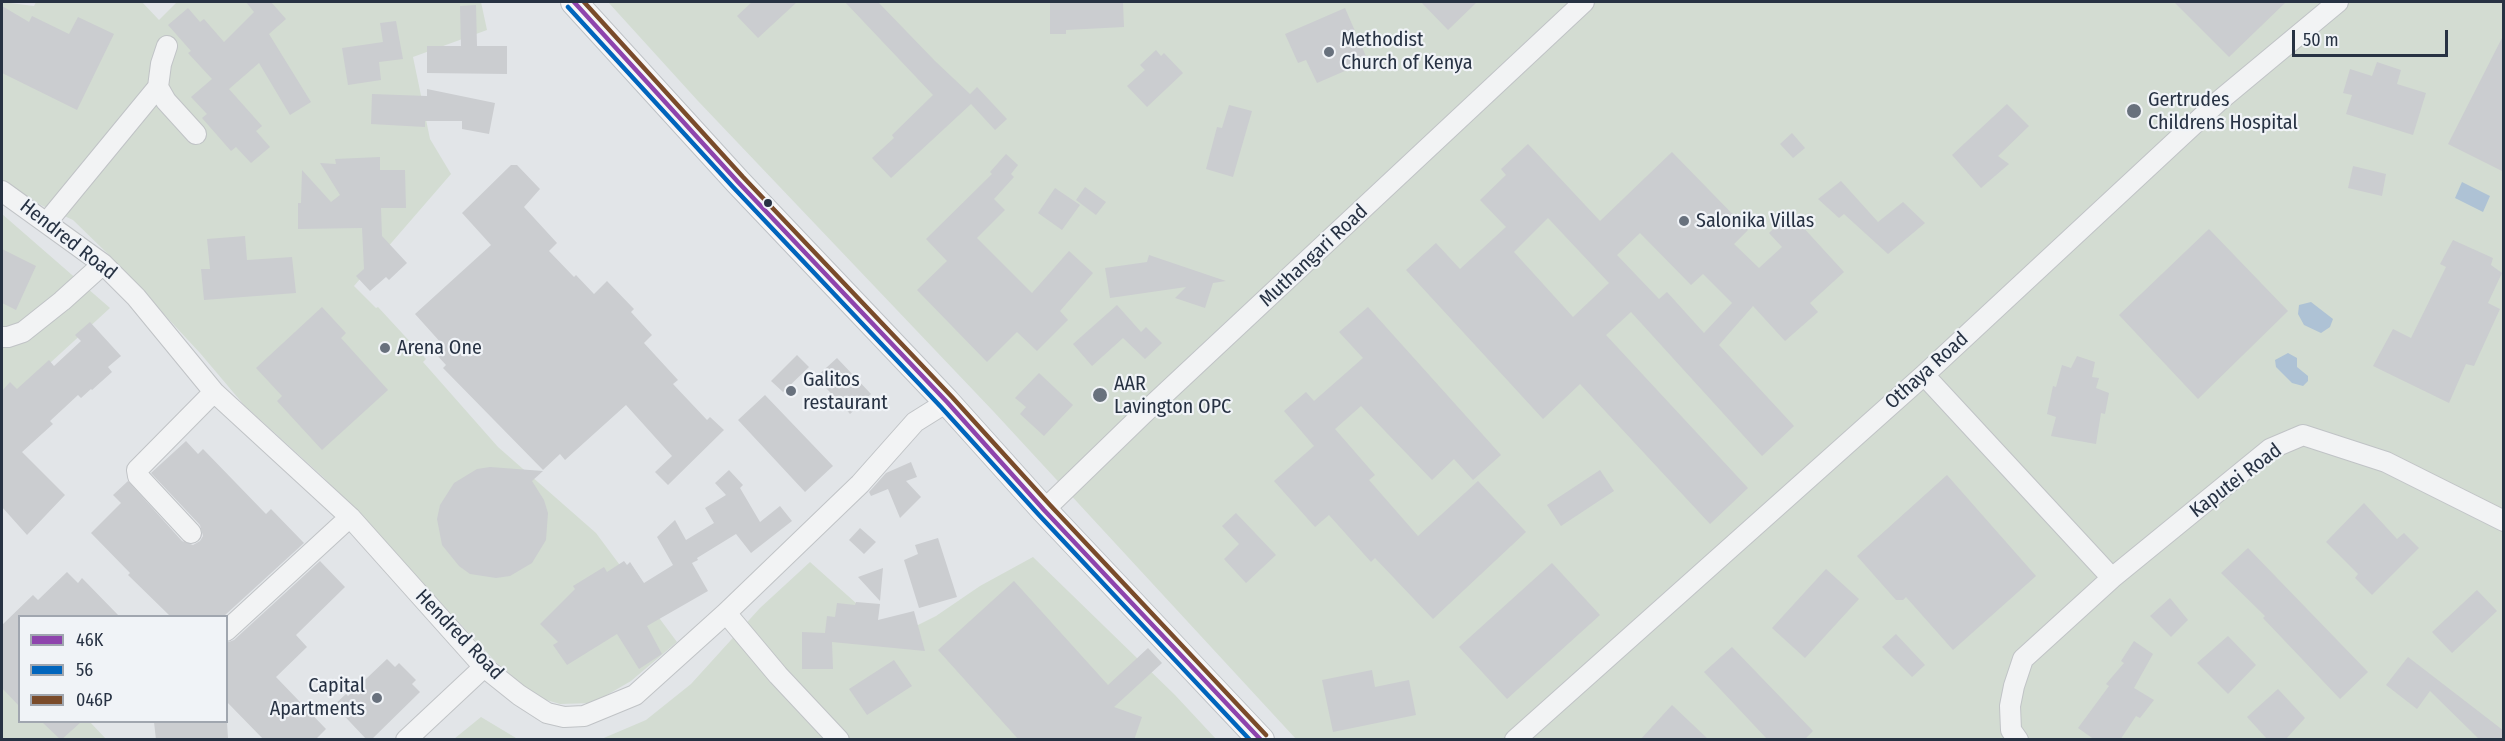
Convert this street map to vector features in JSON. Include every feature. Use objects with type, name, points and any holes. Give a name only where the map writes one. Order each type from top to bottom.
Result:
[{"type":"main road","points":[[574,2],[738,182],[948,402],[1044,510],[1261,740]]},
{"type":"street","name":"Muthangari Road","points":[[1044,510],[1143,414],[1584,2]]},
{"type":"street","name":"Othaya Road","points":[[1515,740],[1924,375],[2219,101],[2338,2]]},
{"type":"street","points":[[47,222],[158,87],[161,64],[167,46]]},
{"type":"street","points":[[158,87],[166,101],[196,134]]},
{"type":"street","name":"Hendred Road","points":[[2,191],[103,264],[136,297],[214,392],[350,517],[484,667],[519,695],[547,713],[564,717],[584,716],[636,695],[726,613],[860,484],[915,422],[948,402]]},
{"type":"street","points":[[2,337],[23,332],[62,302],[103,264]]},
{"type":"street","points":[[1924,375],[2112,578]]},
{"type":"street","points":[[191,533],[138,476],[137,470],[214,392]]},
{"type":"street","name":"Kaputei Road","points":[[2018,740],[2011,730],[2010,706],[2023,659],[2112,578],[2270,449],[2303,435],[2386,462],[2504,521]]},
{"type":"street","points":[[228,629],[350,517]]},
{"type":"street","points":[[726,613],[778,675],[839,740]]},
{"type":"street","points":[[406,740],[484,667]]},
{"type":"shaded area","points":[[2,2],[34,6],[36,2],[142,2],[159,20],[177,2],[481,2],[487,30],[413,57],[430,139],[451,174],[354,286],[376,308],[378,307],[426,359],[423,362],[498,447],[596,533],[677,642],[631,681],[593,703],[560,704],[536,697],[505,672],[323,477],[244,405],[200,353],[109,255],[73,220],[2,187]]},
{"type":"shaded area","points":[[608,2],[2503,2],[2503,739],[1296,739],[994,412],[698,101]]},
{"type":"shaded area","points":[[2,214],[110,308],[2,407]]},
{"type":"shaded area","points":[[1033,557],[1175,695],[1216,739],[599,740],[646,720],[691,684],[760,608],[810,562],[894,637],[936,616],[980,586]]},
{"type":"shaded area","points":[[2,624],[18,643],[18,723],[91,723],[106,739],[2,739]]},
{"type":"shaded area","points":[[481,717],[516,738],[521,739],[454,739]]},
{"type":"water","points":[[2462,182],[2490,196],[2483,212],[2455,198]]},
{"type":"water","points":[[2311,302],[2333,319],[2330,327],[2321,333],[2304,325],[2298,314],[2299,305]]},
{"type":"water","points":[[2288,353],[2297,358],[2297,367],[2308,376],[2308,381],[2303,386],[2292,383],[2276,367],[2275,360]]},
{"type":"building","points":[[246,2],[271,2],[286,19],[269,34],[311,102],[290,115],[259,63],[229,89],[262,126],[256,131],[270,147],[251,163],[236,147],[231,151],[202,118],[207,114],[191,97],[212,79],[188,53],[191,51],[168,25],[188,8],[200,22],[204,19],[224,42],[254,12]]},
{"type":"building","points":[[752,2],[797,2],[758,38],[737,16]]},
{"type":"building","points":[[845,2],[878,2],[970,94],[977,87],[1007,119],[995,130],[971,104],[891,178],[872,158],[894,138],[892,135],[933,95]]},
{"type":"building","points":[[1123,2],[1124,27],[1066,30],[1066,34],[1050,34],[1050,3]]},
{"type":"building","points":[[1421,2],[1477,2],[1448,30]]},
{"type":"building","points":[[2174,2],[2286,2],[2229,57]]},
{"type":"building","points":[[476,5],[477,46],[507,46],[507,74],[427,73],[427,46],[461,46],[460,6]]},
{"type":"building","points":[[2,6],[29,22],[32,16],[69,34],[78,17],[114,34],[77,110],[2,73]]},
{"type":"building","points":[[1345,8],[1368,61],[1317,83],[1306,60],[1298,63],[1285,34]]},
{"type":"building","points":[[396,21],[403,59],[379,62],[381,80],[348,85],[342,48],[383,42],[380,23]]},
{"type":"building","points":[[2504,34],[2504,172],[2448,144]]},
{"type":"building","points":[[1156,50],[1161,56],[1164,53],[1183,73],[1147,107],[1127,86],[1145,70],[1140,65]]},
{"type":"building","points":[[2377,62],[2401,70],[2397,84],[2426,93],[2413,135],[2346,114],[2352,95],[2343,93],[2350,69],[2372,76]]},
{"type":"building","points":[[427,89],[495,103],[489,134],[462,129],[462,121],[425,121],[425,127],[371,124],[372,94],[427,96]]},
{"type":"building","points":[[2007,104],[2029,126],[1998,156],[2009,164],[1981,188],[1952,155]]},
{"type":"building","points":[[1229,105],[1252,111],[1233,177],[1206,169],[1217,127],[1222,128]]},
{"type":"building","points":[[1792,133],[1805,148],[1793,158],[1780,144]]},
{"type":"building","points":[[1528,144],[1600,221],[1672,152],[1748,230],[1734,244],[1759,268],[1782,247],[1769,233],[1790,213],[1844,272],[1810,303],[1818,312],[1785,341],[1753,306],[1719,345],[1794,426],[1762,456],[1631,312],[1606,335],[1748,488],[1710,524],[1580,384],[1543,419],[1406,270],[1436,243],[1460,269],[1506,227],[1480,200],[1506,175],[1501,169]],"holes":[[[1548,218],[1609,283],[1573,317],[1514,252]],[[1640,233],[1691,285],[1703,274],[1732,303],[1704,333],[1667,292],[1659,299],[1617,255]]]},
{"type":"building","points":[[1006,154],[1018,165],[1011,174],[1014,177],[994,199],[1005,210],[977,238],[1032,293],[1069,251],[1093,273],[1060,311],[1068,320],[1037,351],[1017,332],[987,362],[917,290],[947,261],[926,239],[992,174],[990,172]]},
{"type":"building","points":[[380,157],[380,170],[405,170],[406,208],[381,208],[382,236],[407,263],[389,280],[386,277],[370,291],[356,276],[364,269],[362,228],[298,229],[298,203],[301,203],[302,170],[331,202],[340,195],[320,163],[336,164],[335,159]]},
{"type":"building","points":[[511,165],[517,165],[540,189],[524,207],[557,243],[549,251],[594,294],[607,281],[634,309],[631,312],[652,335],[644,343],[678,380],[673,384],[707,420],[710,417],[724,430],[668,485],[655,472],[672,456],[626,405],[565,460],[560,454],[543,470],[443,368],[446,365],[434,352],[442,344],[415,314],[491,245],[462,213]]},
{"type":"building","points":[[2353,166],[2386,174],[2382,196],[2348,188]]},
{"type":"building","points":[[1841,181],[1878,222],[1903,202],[1925,223],[1888,254],[1844,214],[1839,218],[1818,199]]},
{"type":"building","points":[[1085,187],[1106,202],[1096,215],[1076,200]]},
{"type":"building","points":[[1055,188],[1080,205],[1062,230],[1038,213]]},
{"type":"building","points":[[2209,229],[2288,311],[2198,399],[2119,315]]},
{"type":"building","points":[[245,236],[247,260],[292,257],[296,293],[204,300],[201,269],[210,269],[207,239]]},
{"type":"building","points":[[2453,240],[2493,258],[2491,265],[2502,273],[2488,303],[2500,309],[2474,366],[2466,364],[2449,403],[2373,366],[2393,329],[2411,338],[2446,267],[2440,264]]},
{"type":"building","points":[[2,249],[36,266],[16,310],[2,303]]},
{"type":"building","points":[[1149,255],[1226,281],[1213,283],[1205,308],[1175,298],[1186,287],[1110,298],[1105,268],[1147,262]]},
{"type":"building","points":[[1117,305],[1141,332],[1146,327],[1162,343],[1145,359],[1123,338],[1092,366],[1073,344]]},
{"type":"building","points":[[322,307],[346,333],[341,338],[388,390],[322,450],[277,401],[282,396],[256,368]]},
{"type":"building","points":[[1368,307],[1501,455],[1473,480],[1454,459],[1432,480],[1361,406],[1335,429],[1375,475],[1369,480],[1418,536],[1478,481],[1526,532],[1433,619],[1375,558],[1371,562],[1329,515],[1315,527],[1274,481],[1314,446],[1284,411],[1306,392],[1314,401],[1363,358],[1339,332]]},
{"type":"building","points":[[90,322],[121,356],[108,367],[112,372],[81,398],[78,395],[50,421],[53,424],[22,452],[65,495],[27,535],[2,507],[2,391],[10,382],[17,389],[49,360],[54,366],[81,341],[75,335]]},
{"type":"building","points":[[797,355],[809,367],[783,392],[771,381]]},
{"type":"building","points":[[2077,356],[2095,362],[2092,377],[2099,378],[2096,388],[2109,393],[2105,414],[2101,413],[2096,444],[2051,436],[2056,417],[2047,414],[2053,386],[2056,387],[2062,365],[2071,368]]},
{"type":"building","points":[[837,358],[871,394],[850,414],[816,377]]},
{"type":"building","points":[[1039,373],[1073,405],[1044,436],[1020,414],[1026,407],[1015,398]]},
{"type":"building","points":[[765,395],[833,466],[805,492],[738,420]]},
{"type":"building","points":[[186,441],[198,454],[203,449],[266,514],[271,509],[304,543],[225,615],[169,615],[128,575],[130,573],[91,533],[121,503],[113,495],[128,481],[182,541],[193,545],[200,541],[203,536],[200,525],[151,473]]},
{"type":"building","points":[[911,462],[917,477],[906,481],[921,497],[900,518],[888,489],[871,496],[869,492],[886,473]]},
{"type":"building","points":[[490,467],[543,471],[532,481],[544,500],[548,513],[546,540],[532,563],[510,576],[496,578],[470,574],[459,566],[442,545],[437,519],[440,505],[454,483],[477,469]]},
{"type":"building","points":[[729,470],[743,485],[740,488],[760,522],[780,506],[792,521],[751,553],[736,534],[697,558],[698,560],[692,563],[708,591],[647,626],[662,654],[639,669],[617,634],[567,665],[553,645],[558,642],[540,624],[575,589],[573,586],[604,567],[607,572],[624,561],[627,565],[630,562],[644,583],[673,565],[657,537],[675,520],[686,540],[714,523],[705,508],[726,495],[715,483]]},
{"type":"building","points":[[1600,470],[1614,491],[1561,526],[1547,505]]},
{"type":"building","points":[[1947,475],[2036,576],[1953,650],[1906,597],[1903,600],[1896,600],[1857,556]]},
{"type":"building","points":[[2364,503],[2397,539],[2404,533],[2419,548],[2372,595],[2355,578],[2358,574],[2326,542]]},
{"type":"building","points":[[1236,513],[1276,555],[1246,583],[1224,559],[1239,544],[1222,526]]},
{"type":"building","points":[[860,528],[876,542],[864,554],[849,540]]},
{"type":"building","points":[[938,538],[957,597],[919,608],[904,560],[918,554],[915,545]]},
{"type":"building","points":[[2248,548],[2368,672],[2340,699],[2263,618],[2265,616],[2221,573]]},
{"type":"building","points":[[320,561],[345,587],[296,635],[307,647],[276,677],[326,729],[315,740],[264,740],[228,703],[228,642],[234,640]]},
{"type":"building","points":[[1552,563],[1600,615],[1507,699],[1459,647]]},
{"type":"building","points":[[883,568],[880,601],[858,577]]},
{"type":"building","points":[[1826,569],[1859,599],[1805,658],[1772,628]]},
{"type":"building","points":[[67,572],[78,583],[82,578],[118,615],[18,615],[18,705],[2,688],[2,625],[33,595],[38,600]]},
{"type":"building","points":[[1014,581],[1108,685],[1148,648],[1162,663],[1114,707],[1142,717],[1134,740],[1019,740],[938,650]]},
{"type":"building","points":[[2477,590],[2497,611],[2452,653],[2432,632]]},
{"type":"building","points":[[2170,598],[2188,620],[2171,637],[2150,616]]},
{"type":"building","points":[[856,602],[880,604],[878,620],[914,611],[925,651],[832,642],[833,669],[802,669],[802,632],[825,633],[827,616],[835,617],[837,603],[855,605]]},
{"type":"building","points":[[1896,634],[1925,665],[1912,677],[1882,647]]},
{"type":"building","points":[[2228,636],[2256,665],[2228,694],[2197,663]]},
{"type":"building","points":[[2134,641],[2153,654],[2134,688],[2154,700],[2140,718],[2136,716],[2120,740],[2095,740],[2078,728],[2109,686],[2106,684],[2124,663],[2121,661]]},
{"type":"building","points":[[1732,647],[1813,731],[1804,740],[1768,740],[1704,672]]},
{"type":"building","points":[[2408,657],[2504,731],[2504,740],[2480,740],[2430,691],[2417,709],[2386,685]]},
{"type":"building","name":"Capital Apartments","points":[[387,659],[395,667],[399,663],[416,680],[412,684],[420,692],[371,740],[367,740],[334,705],[346,694],[348,696]]},
{"type":"building","points":[[894,660],[912,686],[867,715],[849,689]]},
{"type":"building","points":[[1372,670],[1375,687],[1409,680],[1416,715],[1333,732],[1322,680]]},
{"type":"building","points":[[2278,689],[2305,718],[2285,740],[2268,740],[2247,717]]},
{"type":"building","points":[[1672,705],[1709,740],[1640,740]]},
{"type":"building","points":[[43,723],[80,723],[61,740]]},
{"type":"building","points":[[154,723],[227,723],[228,738],[156,740]]},
{"type":"transit line","name":"46K","points":[[574,2],[738,182],[947,402],[1044,510],[1261,740]]},
{"type":"transit line","name":"046P","points":[[584,2],[743,177],[952,397],[1266,735]]},
{"type":"transit line","name":"56","points":[[568,7],[733,187],[1250,740]]},
{"type":"place","name":"Methodist Church of Kenya","points":[[1329,52]]},
{"type":"place","name":"Gertrudes Childrens Hospital","points":[[2134,111]]},
{"type":"place","name":"Salonika Villas","points":[[1684,221]]},
{"type":"place","name":"Arena One","points":[[385,348]]},
{"type":"place","name":"Galitos restaurant","points":[[791,391]]},
{"type":"place","name":"AAR Lavington OPC","points":[[1100,395]]},
{"type":"place","name":"Capital Apartments","points":[[377,698]]}]
